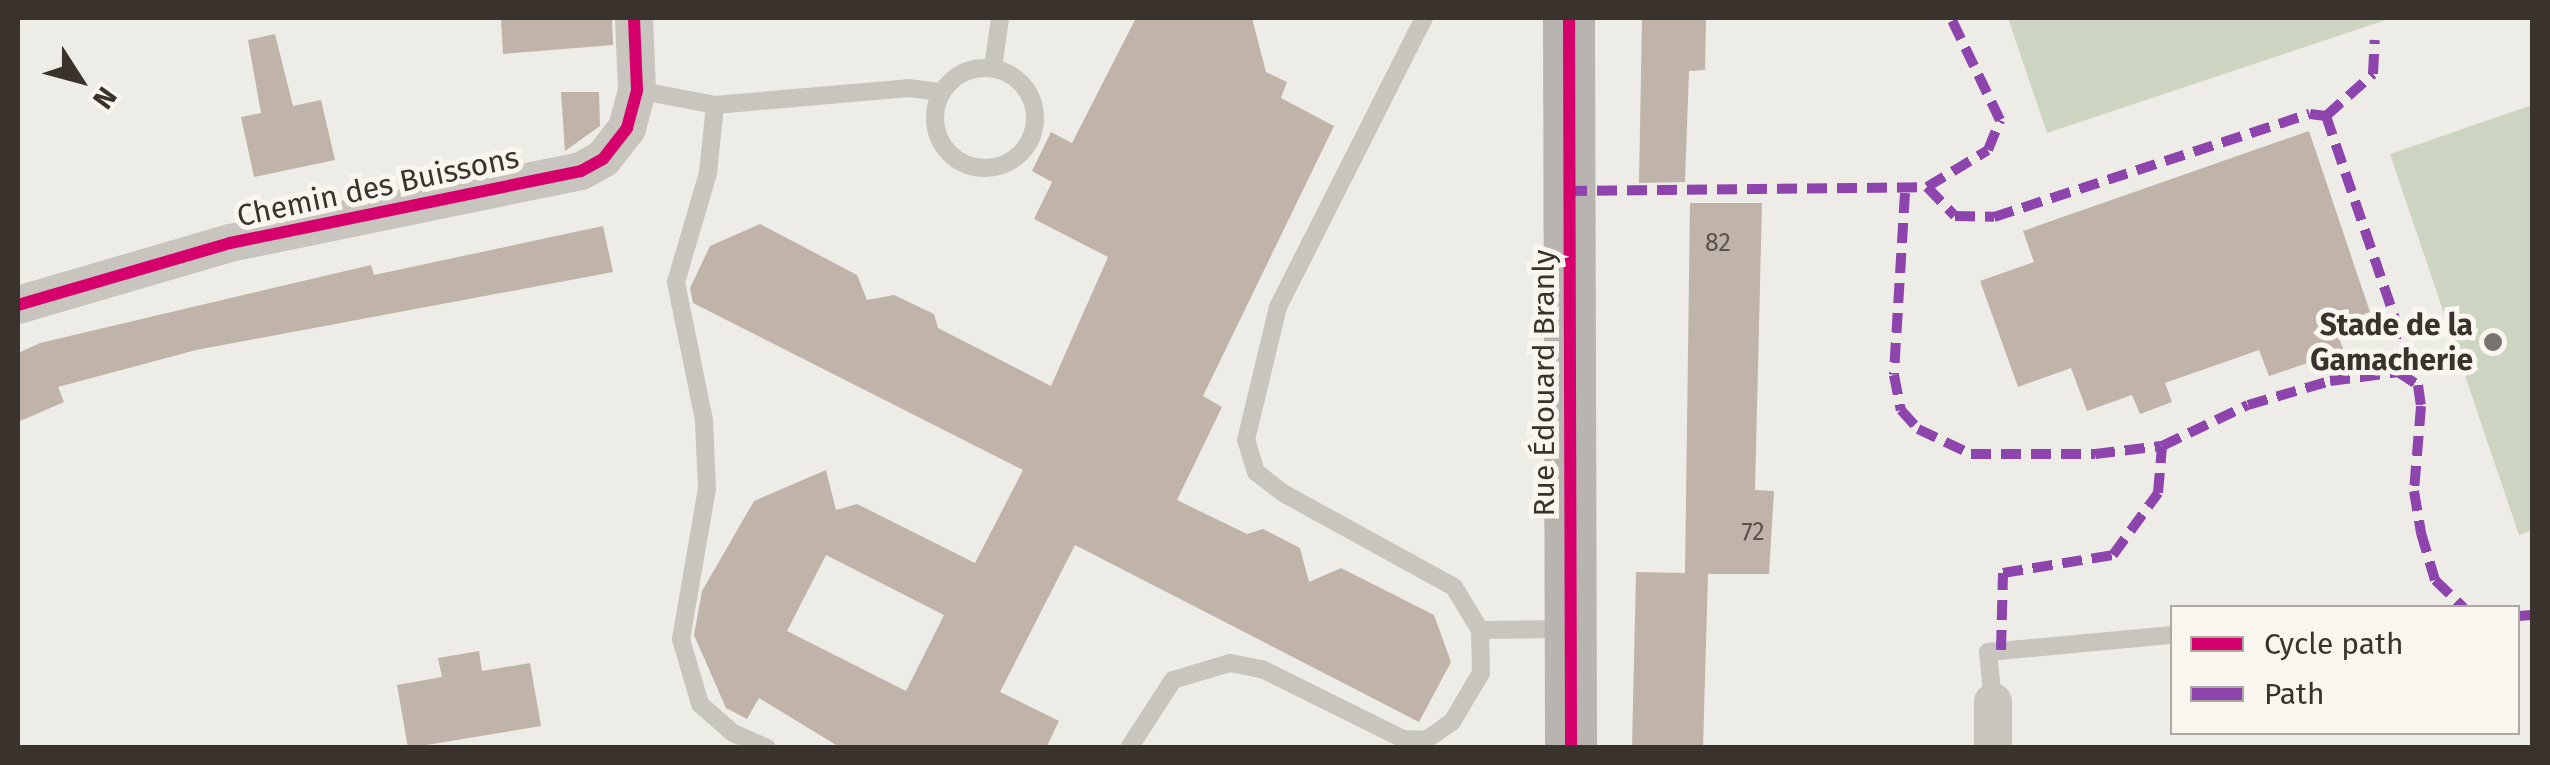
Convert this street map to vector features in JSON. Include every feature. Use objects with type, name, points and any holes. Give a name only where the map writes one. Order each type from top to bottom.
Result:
[{"type":"street","name":"Chemin des Buissons","points":[[18,305],[230,243],[581,171],[602,159],[627,128],[637,90],[634,18]]},
{"type":"street","name":"Rue Édouard Branly","points":[[1568,18],[1571,748]]},
{"type":"street","points":[[1992,702],[1993,748]]},
{"type":"lane","points":[[993,68],[1000,18]]},
{"type":"lane","points":[[1129,748],[1173,680],[1230,663],[1262,669],[1403,738],[1426,740],[1452,722],[1481,673],[1480,630],[1454,587],[1270,482],[1256,472],[1246,440],[1278,307],[1424,18]]},
{"type":"lane","points":[[993,68],[1019,82],[1035,107],[1032,140],[1010,163],[978,169],[948,154],[935,124],[942,92],[964,72],[993,68]]},
{"type":"lane","points":[[637,90],[714,105],[908,88],[942,92]]},
{"type":"lane","points":[[714,105],[708,173],[676,282],[704,420],[707,489],[681,640],[700,704],[733,733],[767,748]]},
{"type":"lane","points":[[1480,630],[1570,629]]},
{"type":"lane","points":[[1992,702],[1988,652],[2170,635]]},
{"type":"green space","points":[[2008,18],[2392,18],[2047,133]]},
{"type":"green space","name":"Stade de la Gamacherie","points":[[2532,105],[2532,530],[2519,535],[2390,154]]},
{"type":"building","points":[[501,18],[612,18],[613,45],[503,54]]},
{"type":"building","points":[[1136,18],[1252,18],[1266,72],[1287,82],[1281,98],[1334,126],[1203,396],[1222,407],[1177,500],[1247,534],[1263,529],[1300,548],[1309,582],[1341,568],[1434,615],[1451,662],[1419,722],[1075,545],[1000,692],[1059,721],[1046,748],[841,748],[759,698],[747,719],[726,708],[694,635],[702,591],[754,501],[826,470],[836,510],[857,504],[975,563],[1023,470],[693,303],[690,288],[710,246],[760,224],[857,275],[867,300],[894,295],[934,314],[938,328],[1051,386],[1108,257],[1034,219],[1052,182],[1032,171],[1051,132],[1072,143]],"holes":[[[826,555],[944,615],[906,691],[787,631]]]},
{"type":"building","points":[[1642,18],[1706,18],[1705,70],[1689,71],[1685,182],[1639,183]]},
{"type":"building","points":[[275,34],[293,106],[321,100],[335,160],[254,177],[241,117],[261,113],[248,40]]},
{"type":"building","points":[[561,92],[599,92],[600,126],[565,151]]},
{"type":"building","points":[[2309,131],[2370,312],[2334,325],[2344,351],[2269,376],[2259,350],[2165,383],[2172,402],[2140,414],[2132,395],[2087,411],[2071,368],[2018,387],[1980,281],[2034,262],[2023,231]]},
{"type":"building","points":[[1690,203],[1762,203],[1755,490],[1774,491],[1769,574],[1708,574],[1703,748],[1632,748],[1636,572],[1685,573]]},
{"type":"building","points":[[603,226],[613,272],[196,350],[58,387],[64,402],[18,422],[18,353],[40,343],[371,265],[374,275]]},
{"type":"building","points":[[479,651],[482,671],[530,663],[541,726],[408,748],[397,685],[442,677],[438,658]]},
{"type":"marked path","points":[[1567,191],[1927,187],[1988,150],[2000,120],[1951,18]]},
{"type":"marked path","points":[[2326,116],[2373,74],[2375,40]]},
{"type":"marked path","points":[[1927,187],[1955,216],[1994,217],[2310,114],[2326,116],[2395,319],[2398,372]]},
{"type":"marked path","points":[[1905,193],[1894,375],[1901,410],[1918,429],[1971,454],[2095,454],[2162,446],[2248,405],[2330,381],[2398,372],[2418,385],[2421,406],[2414,491],[2421,533],[2435,580],[2461,605]]},
{"type":"marked path","points":[[2001,650],[2003,573],[2113,555],[2158,493],[2162,446]]},
{"type":"marked path","points":[[2520,616],[2532,615]]},
{"type":"cycle path","points":[[18,305],[230,243],[581,171],[603,159],[627,128],[637,90],[634,18]]},
{"type":"cycle path","points":[[1569,18],[1571,748]]},
{"type":"place","name":"Stade de la Gamacherie","points":[[2493,342]]}]
